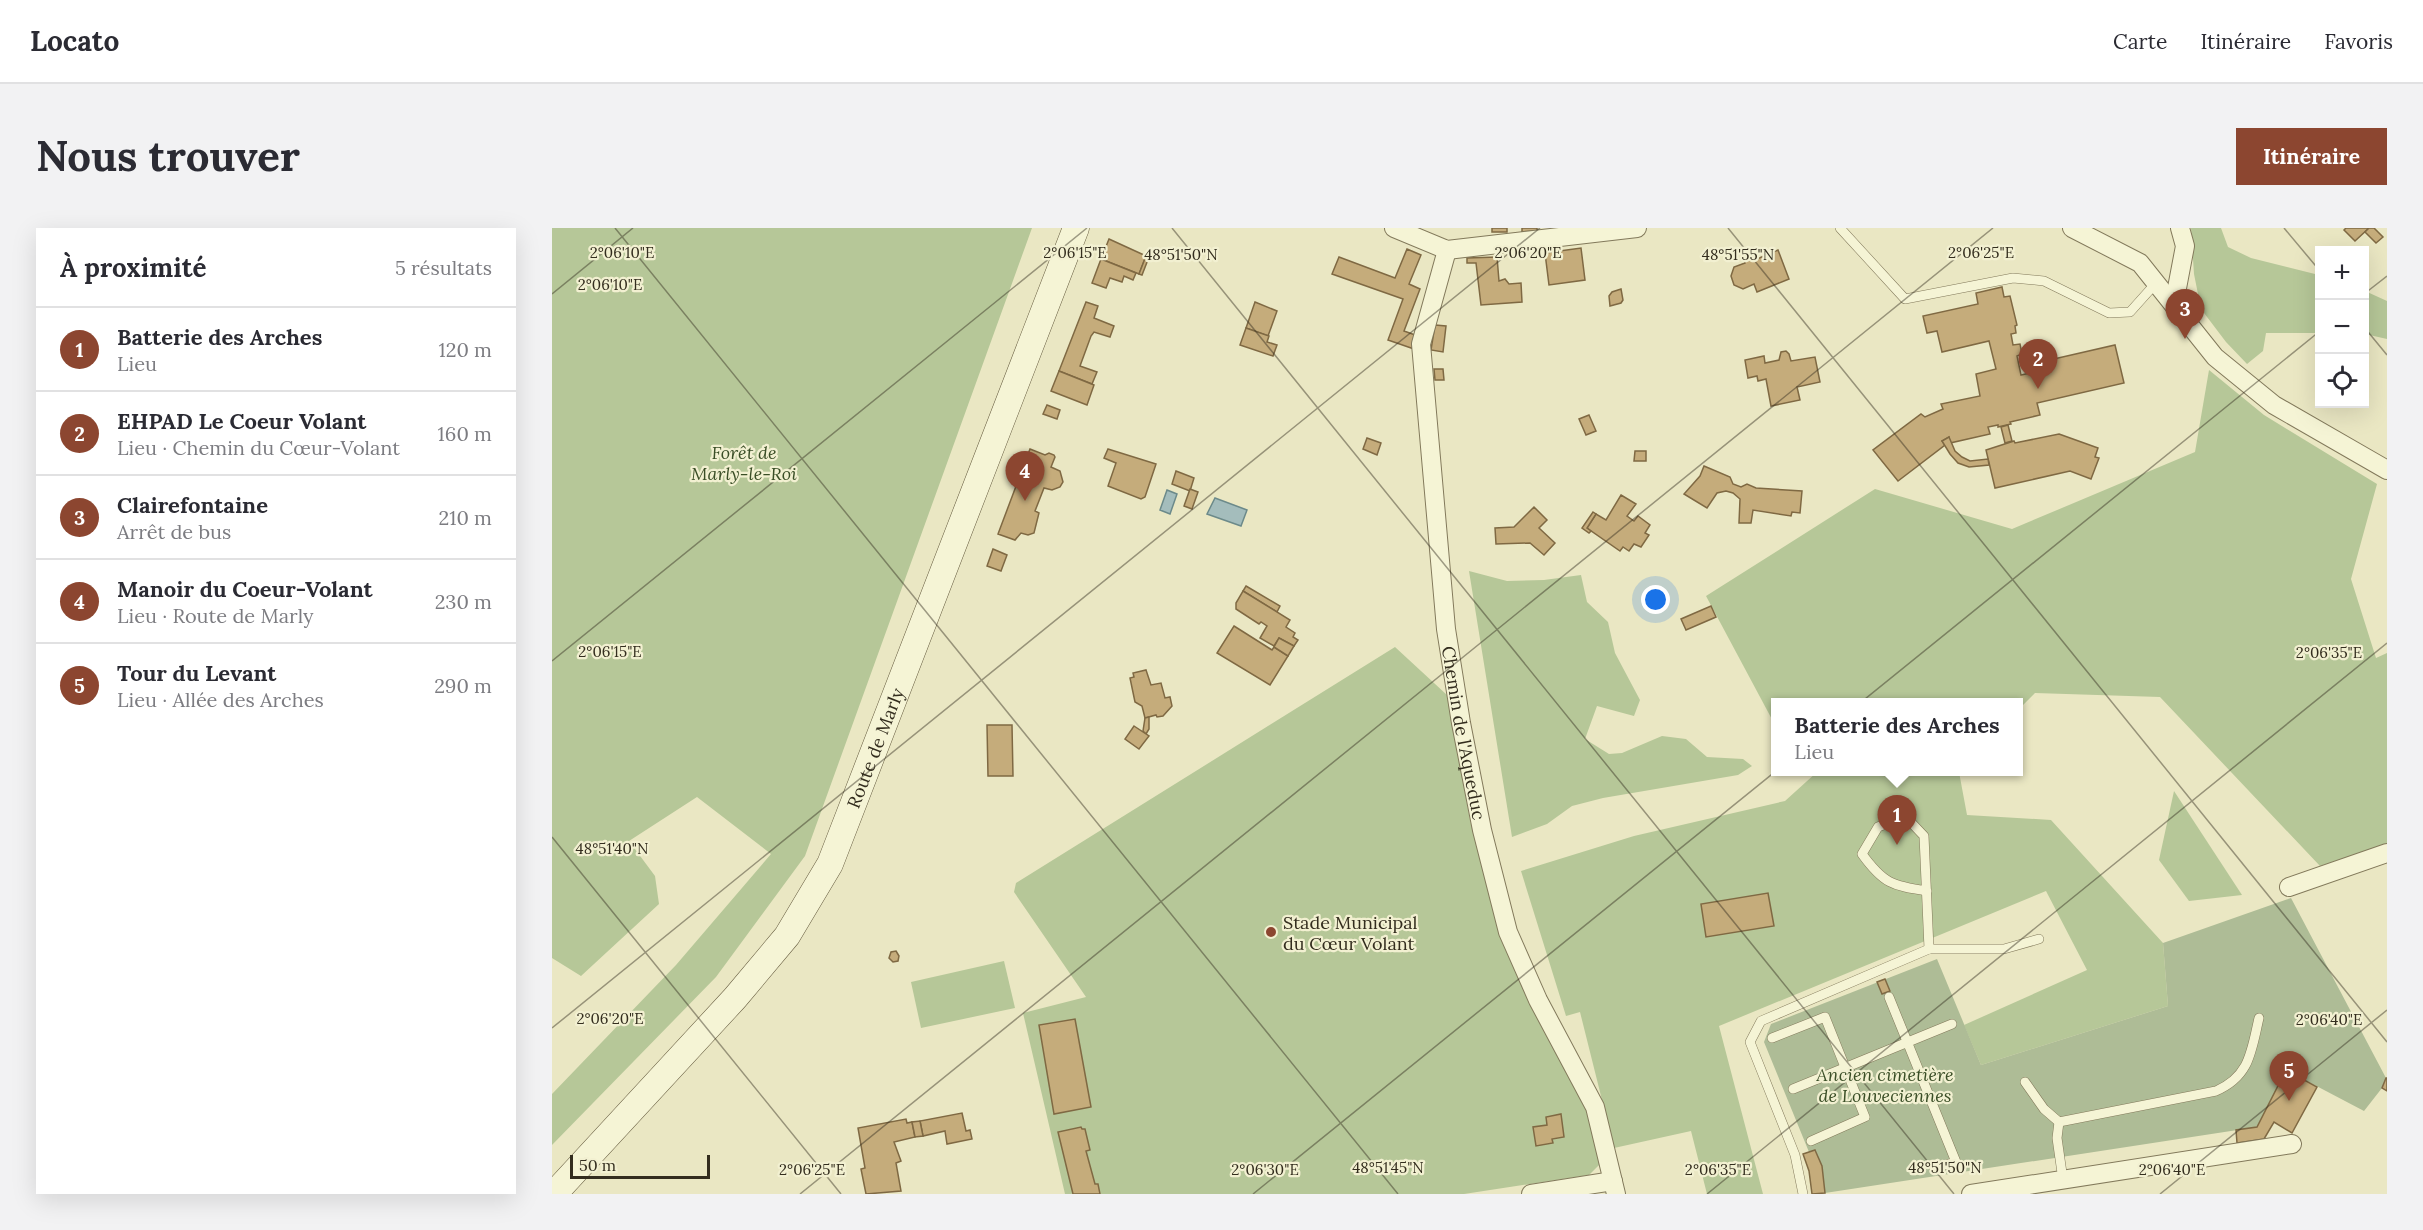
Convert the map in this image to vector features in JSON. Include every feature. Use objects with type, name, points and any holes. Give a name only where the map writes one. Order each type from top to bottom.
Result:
[{"type":"main road","name":"Route de Marly","points":[[554,1194],[735,998],[787,936],[830,864],[1076,228]]},
{"type":"street","points":[[1394,228],[1447,250],[1637,228]]},
{"type":"street","points":[[2073,228],[2140,263],[2215,357],[2274,405],[2387,470]]},
{"type":"street","points":[[2174,304],[2185,246],[2180,228]]},
{"type":"street","name":"Chemin de l'Aqueduc","points":[[1447,250],[1421,344],[1446,630],[1461,723],[1482,830],[1508,932],[1538,1000],[1595,1107],[1615,1188]]},
{"type":"street","points":[[2289,887],[2387,853]]},
{"type":"street","points":[[1971,1194],[2292,1144]]},
{"type":"street","points":[[1532,1194],[1615,1188]]},
{"type":"lane","points":[[1840,228],[1905,299],[2013,278],[2044,281],[2109,313],[2130,312],[2156,283]]},
{"type":"lane","points":[[1927,891],[1905,888],[1878,877],[1862,854],[1878,828],[1905,816],[1924,836],[1927,891],[1929,949]]},
{"type":"lane","points":[[1803,1194],[1795,1155],[1750,1042],[1761,1021],[1929,949],[2004,949],[2039,939]]},
{"type":"lane","points":[[1889,997],[1956,1162],[1934,1168]]},
{"type":"lane","points":[[1772,1038],[1825,1017],[1865,1117],[1811,1141]]},
{"type":"lane","points":[[2059,1122],[2216,1091],[2230,1085],[2242,1074],[2259,1018]]},
{"type":"lane","points":[[1793,1089],[1952,1024]]},
{"type":"lane","points":[[2025,1082],[2044,1109],[2059,1122]]},
{"type":"lane","points":[[2059,1122],[2057,1138],[2063,1180]]},
{"type":"green space","name":"Forêt de Marly-le-Roi","points":[[552,228],[1032,228],[805,856],[716,977],[552,1145],[552,1094],[676,965],[771,854],[697,797],[629,841],[655,876],[659,904],[581,976],[552,958]]},
{"type":"green space","points":[[2191,228],[2221,228],[2228,247],[2251,258],[2315,274],[2315,333],[2266,333],[2263,351],[2247,364],[2226,342],[2201,309],[2194,274]]},
{"type":"green space","points":[[2369,293],[2387,301],[2387,339],[2369,335]]},
{"type":"green space","points":[[2209,370],[2264,415],[2377,484],[2351,579],[2376,658],[2387,653],[2387,844],[2320,866],[2160,697],[2035,693],[2023,705],[2023,698],[1771,698],[1771,718],[1706,596],[1875,489],[2012,529],[2195,452]]},
{"type":"green space","points":[[1469,571],[1507,581],[1544,580],[1581,575],[1587,602],[1608,622],[1615,653],[1640,700],[1634,716],[1597,706],[1585,739],[1609,754],[1622,753],[1662,736],[1686,739],[1707,757],[1743,759],[1752,766],[1738,775],[1603,798],[1572,806],[1547,824],[1512,837]]},
{"type":"green space","name":"Stade Municipal du Cœur Volant","points":[[1395,647],[1447,695],[1470,820],[1493,909],[1584,1103],[1600,1164],[1589,1175],[1464,1194],[1065,1194],[1023,1013],[1086,997],[1014,892],[1016,883]]},
{"type":"green space","points":[[1813,776],[1960,776],[1967,815],[2051,820],[2163,943],[2168,1006],[1981,1065],[1964,1025],[2087,970],[2046,891],[1719,1026],[1763,1194],[1707,1194],[1691,1131],[1614,1148],[1580,1012],[1566,1016],[1521,871],[1634,836],[1785,801]]},
{"type":"green space","points":[[2174,791],[2242,895],[2189,901],[2159,860]]},
{"type":"green space","name":"Ancien cimetière de Louveciennes","points":[[2291,898],[2386,1078],[2382,1088],[2364,1111],[2286,1070],[2257,1127],[1825,1193],[1822,1166],[1815,1150],[1809,1152],[1764,1042],[1771,1024],[1937,959],[1981,1065],[2168,1006],[2163,943]]},
{"type":"green space","points":[[1004,961],[1015,1008],[921,1028],[911,982]]},
{"type":"water","points":[[1167,490],[1177,494],[1170,514],[1160,510]]},
{"type":"water","points":[[1215,498],[1247,510],[1241,526],[1207,514]]},
{"type":"building","points":[[1492,228],[1507,228],[1507,232],[1492,232]]},
{"type":"building","points":[[1522,228],[1537,228],[1537,231],[1522,232]]},
{"type":"building","points":[[2346,228],[2369,228],[2355,241],[2344,230]]},
{"type":"building","points":[[2369,228],[2374,228],[2383,237],[2376,243],[2365,232]]},
{"type":"building","points":[[1109,239],[1146,256],[1139,274],[1101,259]]},
{"type":"building","points":[[1581,248],[1585,280],[1549,285],[1545,253]]},
{"type":"building","points":[[1407,249],[1421,255],[1409,284],[1420,289],[1404,331],[1418,336],[1414,349],[1388,340],[1403,299],[1332,274],[1339,257],[1395,278]]},
{"type":"building","points":[[1778,250],[1789,279],[1757,292],[1754,284],[1743,289],[1734,285],[1731,276],[1734,267],[1745,263],[1743,257],[1745,253],[1750,251],[1754,253],[1757,259]]},
{"type":"building","points":[[1146,256],[1149,257],[1142,275],[1139,274]]},
{"type":"building","points":[[1497,257],[1499,281],[1505,279],[1509,284],[1521,283],[1522,302],[1481,305],[1476,263],[1467,263],[1467,258]]},
{"type":"building","points":[[1101,259],[1136,273],[1133,280],[1124,276],[1122,282],[1110,278],[1106,288],[1092,283]]},
{"type":"building","points":[[2002,287],[2004,297],[2010,296],[2017,325],[2015,326],[2016,333],[2011,334],[2013,345],[2020,344],[2022,354],[2017,356],[2021,375],[2030,373],[2028,365],[2115,345],[2124,383],[2037,403],[2040,415],[1998,427],[1998,425],[1988,427],[1990,434],[1950,443],[1949,437],[1942,441],[1945,445],[1898,481],[1873,450],[1921,414],[1925,417],[1943,409],[1941,404],[1980,396],[1976,374],[1996,369],[1989,341],[1942,352],[1937,331],[1927,333],[1923,316],[1978,304],[1976,293]]},
{"type":"building","points":[[1621,289],[1623,300],[1621,303],[1610,306],[1609,296],[1612,292]]},
{"type":"building","points":[[1086,302],[1098,306],[1094,318],[1114,326],[1110,337],[1094,332],[1091,336],[1080,366],[1097,372],[1092,384],[1059,371]]},
{"type":"building","points":[[1255,302],[1277,311],[1268,336],[1246,328]]},
{"type":"building","points":[[1435,325],[1446,326],[1443,352],[1431,350]]},
{"type":"building","points":[[1246,328],[1269,336],[1267,342],[1277,345],[1273,356],[1240,345]]},
{"type":"building","points":[[1786,351],[1791,361],[1815,357],[1820,382],[1797,387],[1800,400],[1771,406],[1766,379],[1758,381],[1757,376],[1748,378],[1745,360],[1764,356],[1765,363],[1779,360],[1781,352]]},
{"type":"building","points":[[1434,369],[1443,369],[1444,380],[1435,380]]},
{"type":"building","points":[[1059,371],[1094,385],[1087,405],[1051,391]]},
{"type":"building","points":[[1047,405],[1060,410],[1057,419],[1043,414]]},
{"type":"building","points":[[1589,415],[1596,431],[1586,435],[1579,419]]},
{"type":"building","points":[[2008,425],[2012,441],[2005,443],[2001,427]]},
{"type":"building","points":[[2059,434],[2098,448],[2095,457],[2099,458],[2091,479],[2070,471],[1995,488],[1986,450],[2014,441],[2015,443]]},
{"type":"building","points":[[1949,437],[1955,451],[1962,457],[1970,461],[1988,459],[1989,465],[1969,467],[1958,463],[1942,441]]},
{"type":"building","points":[[1367,438],[1381,443],[1377,455],[1363,449]]},
{"type":"building","points":[[1030,449],[1045,455],[1049,453],[1054,455],[1051,467],[1060,471],[1063,482],[1060,487],[1052,490],[1044,488],[1035,511],[1039,513],[1034,533],[1028,535],[1021,533],[1015,540],[998,534]]},
{"type":"building","points":[[1108,449],[1156,464],[1145,497],[1141,499],[1108,486],[1116,463],[1104,458]]},
{"type":"building","points":[[1635,451],[1646,451],[1646,461],[1634,461]]},
{"type":"building","points":[[1704,466],[1730,477],[1733,484],[1741,487],[1747,484],[1756,488],[1802,491],[1800,513],[1792,512],[1791,516],[1753,510],[1751,523],[1739,523],[1740,499],[1726,491],[1717,493],[1707,508],[1684,494],[1700,476]]},
{"type":"building","points":[[1176,471],[1194,478],[1190,491],[1172,484]]},
{"type":"building","points":[[1190,489],[1198,492],[1192,509],[1184,506]]},
{"type":"building","points":[[1621,495],[1636,504],[1627,516],[1634,521],[1638,516],[1650,525],[1645,533],[1649,535],[1641,547],[1634,544],[1629,551],[1623,547],[1620,551],[1587,528],[1596,514],[1606,520]]},
{"type":"building","points":[[1534,507],[1547,520],[1539,528],[1555,543],[1544,555],[1530,543],[1496,544],[1495,528],[1514,527]]},
{"type":"building","points":[[1593,512],[1596,514],[1587,528],[1591,531],[1589,533],[1582,528]]},
{"type":"building","points":[[993,549],[1007,555],[1001,571],[987,566]]},
{"type":"building","points":[[1246,586],[1280,606],[1277,612],[1243,591]]},
{"type":"building","points":[[1243,591],[1290,620],[1286,627],[1295,633],[1293,637],[1298,640],[1294,646],[1279,638],[1274,646],[1260,638],[1267,626],[1261,622],[1259,624],[1236,609],[1236,603]]},
{"type":"building","points":[[1711,606],[1716,617],[1686,630],[1681,619]]},
{"type":"building","points":[[1234,626],[1272,650],[1274,647],[1288,656],[1270,685],[1217,653]]},
{"type":"building","points":[[1279,638],[1294,646],[1288,656],[1274,647]]},
{"type":"building","points":[[1146,670],[1151,685],[1161,683],[1165,698],[1170,697],[1172,706],[1163,716],[1145,718],[1142,706],[1135,702],[1130,678],[1134,677],[1133,673]]},
{"type":"building","points":[[1149,717],[1149,729],[1146,734],[1143,731],[1145,718]]},
{"type":"building","points":[[987,725],[1012,725],[1013,776],[988,776]]},
{"type":"building","points":[[1134,726],[1149,736],[1139,749],[1125,739]]},
{"type":"building","points":[[1768,893],[1774,926],[1706,937],[1701,904]]},
{"type":"building","points":[[896,951],[899,956],[898,961],[893,962],[889,958],[891,952]]},
{"type":"building","points":[[1885,979],[1890,991],[1882,994],[1877,982]]},
{"type":"building","points":[[1075,1019],[1091,1107],[1054,1114],[1039,1025]]},
{"type":"building","points":[[2286,1070],[2317,1087],[2292,1133],[2274,1122],[2264,1139],[2237,1143],[2236,1130],[2257,1127]]},
{"type":"building","points":[[2387,1078],[2387,1091],[2382,1088]]},
{"type":"building","points":[[962,1113],[966,1131],[970,1130],[972,1139],[947,1144],[945,1131],[923,1136],[920,1121]]},
{"type":"building","points":[[1561,1114],[1564,1137],[1552,1139],[1553,1143],[1536,1146],[1533,1127],[1547,1125],[1546,1117]]},
{"type":"building","points":[[906,1119],[907,1123],[912,1122],[915,1137],[894,1142],[901,1161],[896,1163],[901,1191],[866,1194],[861,1169],[865,1168],[858,1128]]},
{"type":"building","points":[[920,1121],[923,1136],[915,1137],[912,1122]]},
{"type":"building","points":[[1081,1127],[1085,1129],[1090,1150],[1086,1151],[1100,1194],[1073,1194],[1058,1132]]},
{"type":"building","points":[[1815,1150],[1822,1166],[1825,1193],[1812,1194],[1809,1171],[1803,1154]]},
{"type":"place","name":"Clairefontaine","points":[[2185,339]]},
{"type":"place","name":"EHPAD Le Coeur Volant","points":[[2038,389]]},
{"type":"place","name":"Manoir du Coeur-Volant","points":[[1025,501]]},
{"type":"place","name":"Batterie des Arches","points":[[1897,845]]},
{"type":"place","name":"Stade Municipal du Cœur Volant","points":[[1271,932]]},
{"type":"place","name":"Tour du Levant","points":[[2289,1101]]}]
